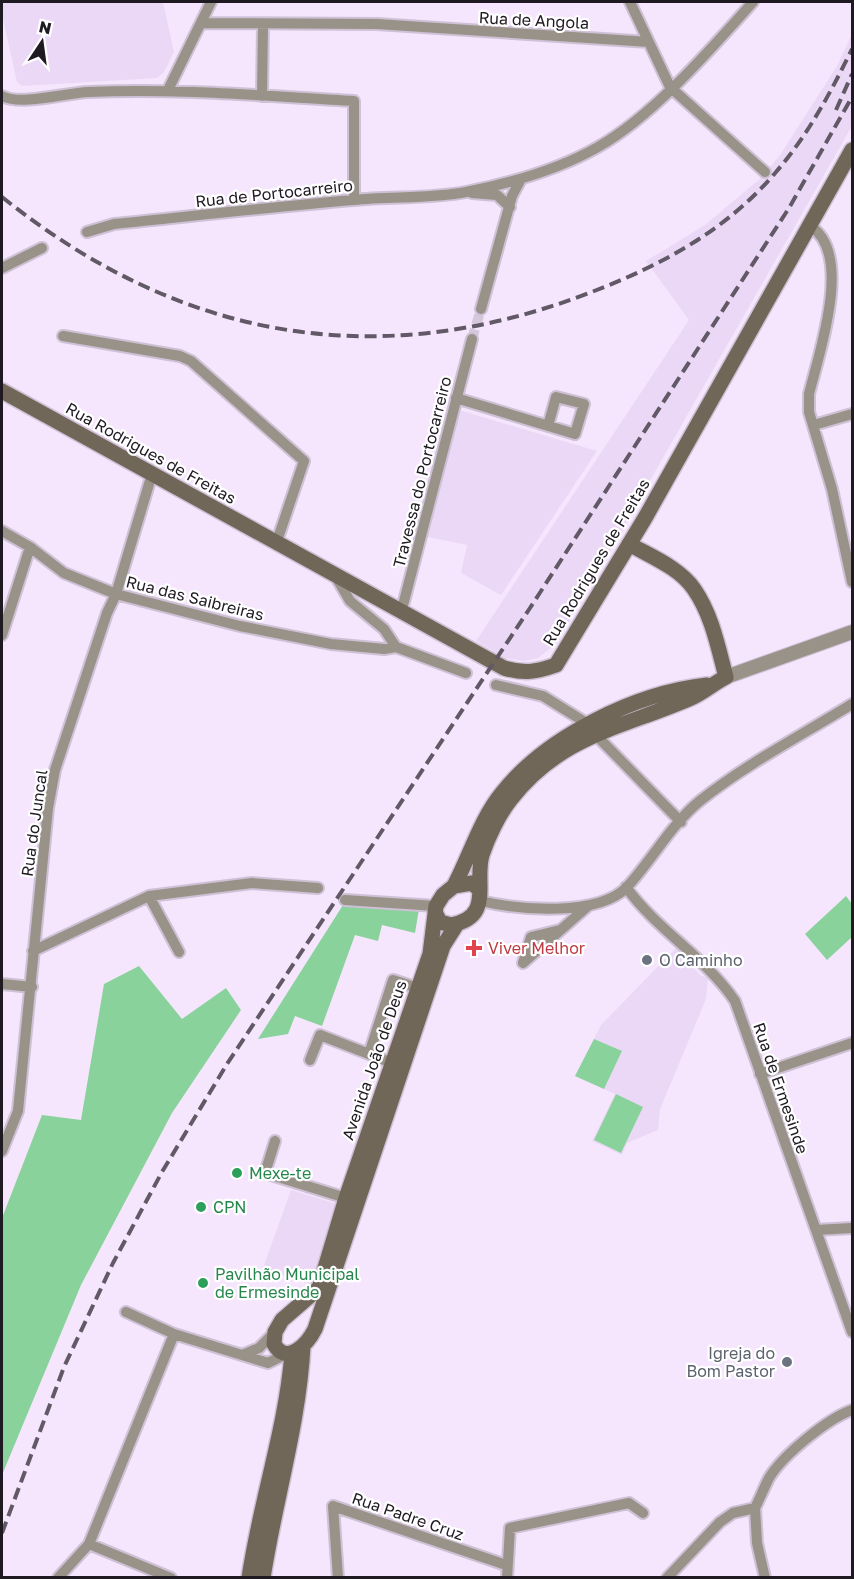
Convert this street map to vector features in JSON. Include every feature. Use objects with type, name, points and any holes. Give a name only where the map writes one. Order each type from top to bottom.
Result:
[{"type":"main road","name":"Rua Rodrigues de Freitas","points":[[2,391],[504,668],[535,673],[556,666],[629,544],[852,150]]},
{"type":"main road","points":[[457,924],[445,924],[437,917],[436,909],[443,895],[454,886],[483,824],[501,793],[558,741],[688,687],[710,685],[726,677],[709,617],[694,587],[674,570],[629,544]]},
{"type":"main road","points":[[481,896],[482,856],[510,800],[541,769],[591,728]]},
{"type":"main road","points":[[454,886],[472,883],[481,896]]},
{"type":"main road","name":"Avenida João de Deus","points":[[294,1351],[277,1348],[275,1332],[287,1314],[319,1288],[443,946],[457,924],[470,916],[481,896]]},
{"type":"main road","name":"Avenida João de Deus","points":[[249,1578],[255,1535],[287,1401],[294,1351],[312,1334],[316,1323],[344,1221],[346,1198],[430,954],[431,930],[436,909]]},
{"type":"main road","points":[[297,1308],[309,1309],[316,1317],[316,1323]]},
{"type":"main road","name":"Avenida João de Deus","points":[[263,1578],[274,1509],[301,1383],[294,1351]]},
{"type":"street","points":[[168,90],[211,2]]},
{"type":"street","points":[[630,2],[670,87],[765,172]]},
{"type":"street","name":"Rua de Portocarreiro","points":[[466,192],[484,186],[520,181],[598,147],[643,116],[715,45],[753,2]]},
{"type":"street","name":"Rua de Angola","points":[[202,23],[377,24],[649,42]]},
{"type":"street","points":[[262,96],[263,24]]},
{"type":"street","points":[[2,96],[14,100],[85,92],[168,90],[354,101],[354,199]]},
{"type":"street","points":[[481,309],[515,187],[520,181]]},
{"type":"street","name":"Rua de Portocarreiro","points":[[87,232],[114,224],[354,199],[466,192],[497,195],[510,207]]},
{"type":"street","points":[[810,226],[819,231],[828,246],[834,266],[835,288],[809,394],[809,412],[852,582]]},
{"type":"street","points":[[2,268],[42,248]]},
{"type":"street","points":[[63,336],[180,356],[191,361],[304,461],[276,544]]},
{"type":"street","name":"Travessa do Portocarreiro","points":[[401,613],[472,339]]},
{"type":"street","points":[[456,398],[548,426]]},
{"type":"street","points":[[814,426],[852,414]]},
{"type":"street","name":"Rua do Juncal","points":[[2,1151],[18,1112],[48,808],[55,770],[107,613],[116,594],[152,474]]},
{"type":"street","name":"Rua das Saibreiras","points":[[2,531],[64,573],[116,594],[240,626],[331,644],[384,649],[396,647]]},
{"type":"street","points":[[2,635],[4,617],[30,548]]},
{"type":"street","points":[[336,577],[350,601],[384,629],[396,647],[466,673]]},
{"type":"street","points":[[726,677],[852,632]]},
{"type":"street","points":[[496,685],[543,696],[591,728],[681,822]]},
{"type":"street","points":[[481,896],[507,907],[588,905],[611,899],[626,887],[699,801],[738,773],[852,704]]},
{"type":"street","points":[[33,951],[149,896],[252,883],[318,888]]},
{"type":"street","name":"Rua de Ermesinde","points":[[626,887],[639,905],[726,988],[735,1001],[852,1332]]},
{"type":"street","points":[[149,896],[179,952]]},
{"type":"street","points":[[345,900],[436,909]]},
{"type":"street","points":[[560,930],[588,905]]},
{"type":"street","points":[[369,1054],[393,980],[418,988]]},
{"type":"street","points":[[2,984],[32,987]]},
{"type":"street","points":[[310,1060],[320,1035],[392,1063]]},
{"type":"street","points":[[760,1074],[852,1043]]},
{"type":"street","points":[[275,1141],[265,1173],[346,1198]]},
{"type":"street","points":[[816,1230],[852,1228]]},
{"type":"street","points":[[126,1312],[174,1334],[268,1363],[294,1351]]},
{"type":"street","points":[[242,1355],[259,1348],[275,1332]]},
{"type":"street","points":[[58,1578],[89,1544],[174,1334]]},
{"type":"street","points":[[765,1578],[758,1543],[755,1508],[770,1477],[800,1445],[841,1414],[852,1410]]},
{"type":"street","points":[[507,1578],[510,1528],[628,1503],[643,1513]]},
{"type":"street","name":"Rua Padre Cruz","points":[[338,1578],[333,1506],[506,1565]]},
{"type":"street","points":[[667,1578],[720,1522],[733,1514],[755,1508]]},
{"type":"street","points":[[89,1544],[171,1578]]},
{"type":"shaded area","points":[[2,2],[163,2],[174,52],[164,72],[157,78],[22,86],[17,82],[2,14]]},
{"type":"shaded area","points":[[852,34],[852,126],[558,642],[538,658],[523,661],[505,658],[476,641],[689,320],[646,261],[705,225],[761,178],[780,155],[837,66]]},
{"type":"shaded area","points":[[459,410],[597,451],[501,595],[461,573],[467,545],[428,537]]},
{"type":"shaded area","points":[[676,948],[700,975],[708,978],[706,999],[660,1109],[658,1130],[627,1143],[622,1155],[592,1141],[615,1094],[575,1076],[601,1025]]},
{"type":"shaded area","points":[[291,1190],[337,1204],[312,1285],[263,1268]]},
{"type":"green space","points":[[846,896],[852,904],[852,937],[827,960],[805,934]]},
{"type":"green space","points":[[343,905],[419,909],[415,933],[382,925],[378,941],[355,935],[322,1026],[295,1016],[288,1034],[258,1039]]},
{"type":"green space","points":[[139,966],[182,1019],[226,988],[241,1010],[172,1113],[81,1285],[2,1475],[2,1218],[42,1115],[81,1120],[104,984]]},
{"type":"green space","points":[[594,1039],[622,1051],[604,1089],[575,1076]]},
{"type":"green space","points":[[616,1094],[643,1107],[621,1153],[594,1140]]},
{"type":"tunnel","points":[[472,339],[481,309]]},
{"type":"railway","points":[[2,197],[69,245],[138,283],[209,311],[282,329],[356,336],[432,333],[510,318],[589,293],[641,271],[690,245],[714,229],[757,193],[788,158],[818,113],[852,49]]},
{"type":"railway","points":[[836,110],[852,74]]},
{"type":"railway","points":[[2,1533],[64,1367],[113,1263],[162,1172],[227,1064],[530,608],[789,208],[852,97]]},
{"type":"place","name":"Viver Melhor","points":[[474,948]]},
{"type":"place","name":"O Caminho","points":[[647,960]]},
{"type":"place","name":"Mexe-te","points":[[237,1173]]},
{"type":"place","name":"CPN","points":[[201,1207]]},
{"type":"place","name":"Pavilhão Municipal de Ermesinde","points":[[203,1283]]},
{"type":"place","name":"Igreja do Bom Pastor","points":[[787,1362]]}]
